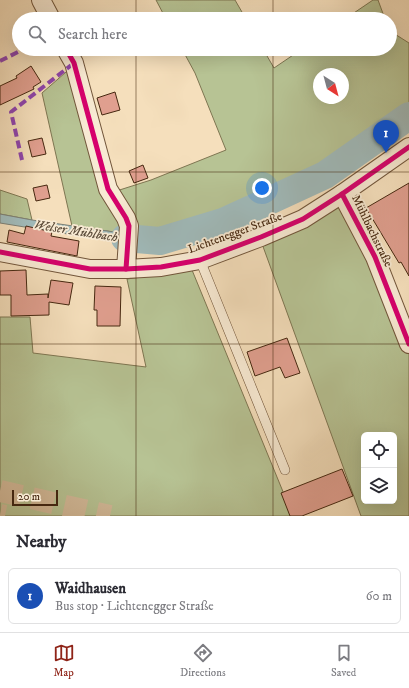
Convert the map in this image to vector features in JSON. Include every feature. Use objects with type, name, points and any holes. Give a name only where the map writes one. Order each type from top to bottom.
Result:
[{"type":"street","points":[[41,0],[47,12]]},
{"type":"street","points":[[70,56],[74,63],[108,189],[126,218],[128,226],[127,260]]},
{"type":"street","name":"Lichtenegger Straße","points":[[0,252],[90,269],[127,260],[161,267],[200,260],[261,237],[303,218],[342,194],[409,147]]},
{"type":"street","name":"Mühlbachstraße","points":[[342,194],[376,257],[409,344]]},
{"type":"lane","points":[[200,260],[285,470]]},
{"type":"green space","points":[[156,0],[235,0],[242,12],[162,12]]},
{"type":"green space","points":[[373,0],[378,0],[382,12],[355,12]]},
{"type":"green space","points":[[397,35],[409,43],[409,104],[323,168],[224,216],[163,235],[128,234],[72,226],[42,93],[74,65],[110,193],[151,180],[226,150],[195,73],[186,56],[267,56],[274,68],[292,56],[397,56]]},
{"type":"green space","points":[[0,190],[27,199],[32,220],[0,214]]},
{"type":"green space","points":[[345,199],[409,352],[409,516],[361,516],[261,241]]},
{"type":"green space","points":[[192,270],[293,516],[0,516],[0,317],[30,317],[33,353],[146,367],[127,279]]},
{"type":"water","points":[[409,104],[409,116],[325,175],[223,222],[160,241],[123,243],[0,223],[0,214],[128,234],[163,235],[224,215],[323,168]]},
{"type":"building","points":[[31,66],[41,82],[33,87],[34,89],[0,105],[0,86],[17,78],[16,76]]},
{"type":"building","points":[[115,92],[120,110],[102,115],[97,98]]},
{"type":"building","points":[[42,138],[46,154],[32,157],[28,141]]},
{"type":"building","points":[[143,165],[148,178],[134,183],[129,171]]},
{"type":"building","points":[[409,183],[409,276],[401,262],[399,263],[366,208]]},
{"type":"building","points":[[47,185],[50,198],[36,201],[33,188]]},
{"type":"building","points":[[26,226],[52,232],[51,236],[79,241],[77,256],[7,242],[9,230],[24,234]]},
{"type":"building","points":[[26,270],[27,295],[48,294],[48,298],[51,280],[73,283],[69,305],[49,302],[49,315],[11,316],[11,295],[0,295],[0,271]]},
{"type":"building","points":[[95,286],[121,287],[120,326],[97,326],[97,310],[94,310]]},
{"type":"building","points":[[287,338],[300,373],[285,378],[280,367],[255,376],[247,352]]},
{"type":"building","points":[[342,469],[353,496],[302,516],[290,516],[281,493]]},
{"type":"waterway","name":"Welser Mühlbach","points":[[125,238],[160,241],[223,222],[325,175],[409,116]]},
{"type":"tunnel","points":[[0,491],[110,516]]},
{"type":"tunnel","points":[[0,515],[5,516]]},
{"type":"marked path","points":[[0,61],[12,55]]},
{"type":"marked path","points":[[22,160],[11,112],[74,63]]},
{"type":"cycle path","points":[[70,56],[74,63],[108,189],[126,218],[129,226],[126,269]]},
{"type":"cycle path","points":[[0,252],[90,269],[161,267],[200,260],[303,219],[342,194],[409,147]]},
{"type":"cycle path","points":[[342,194],[375,257],[409,344]]},
{"type":"place","name":"Waidhausen","points":[[386,153]]}]
